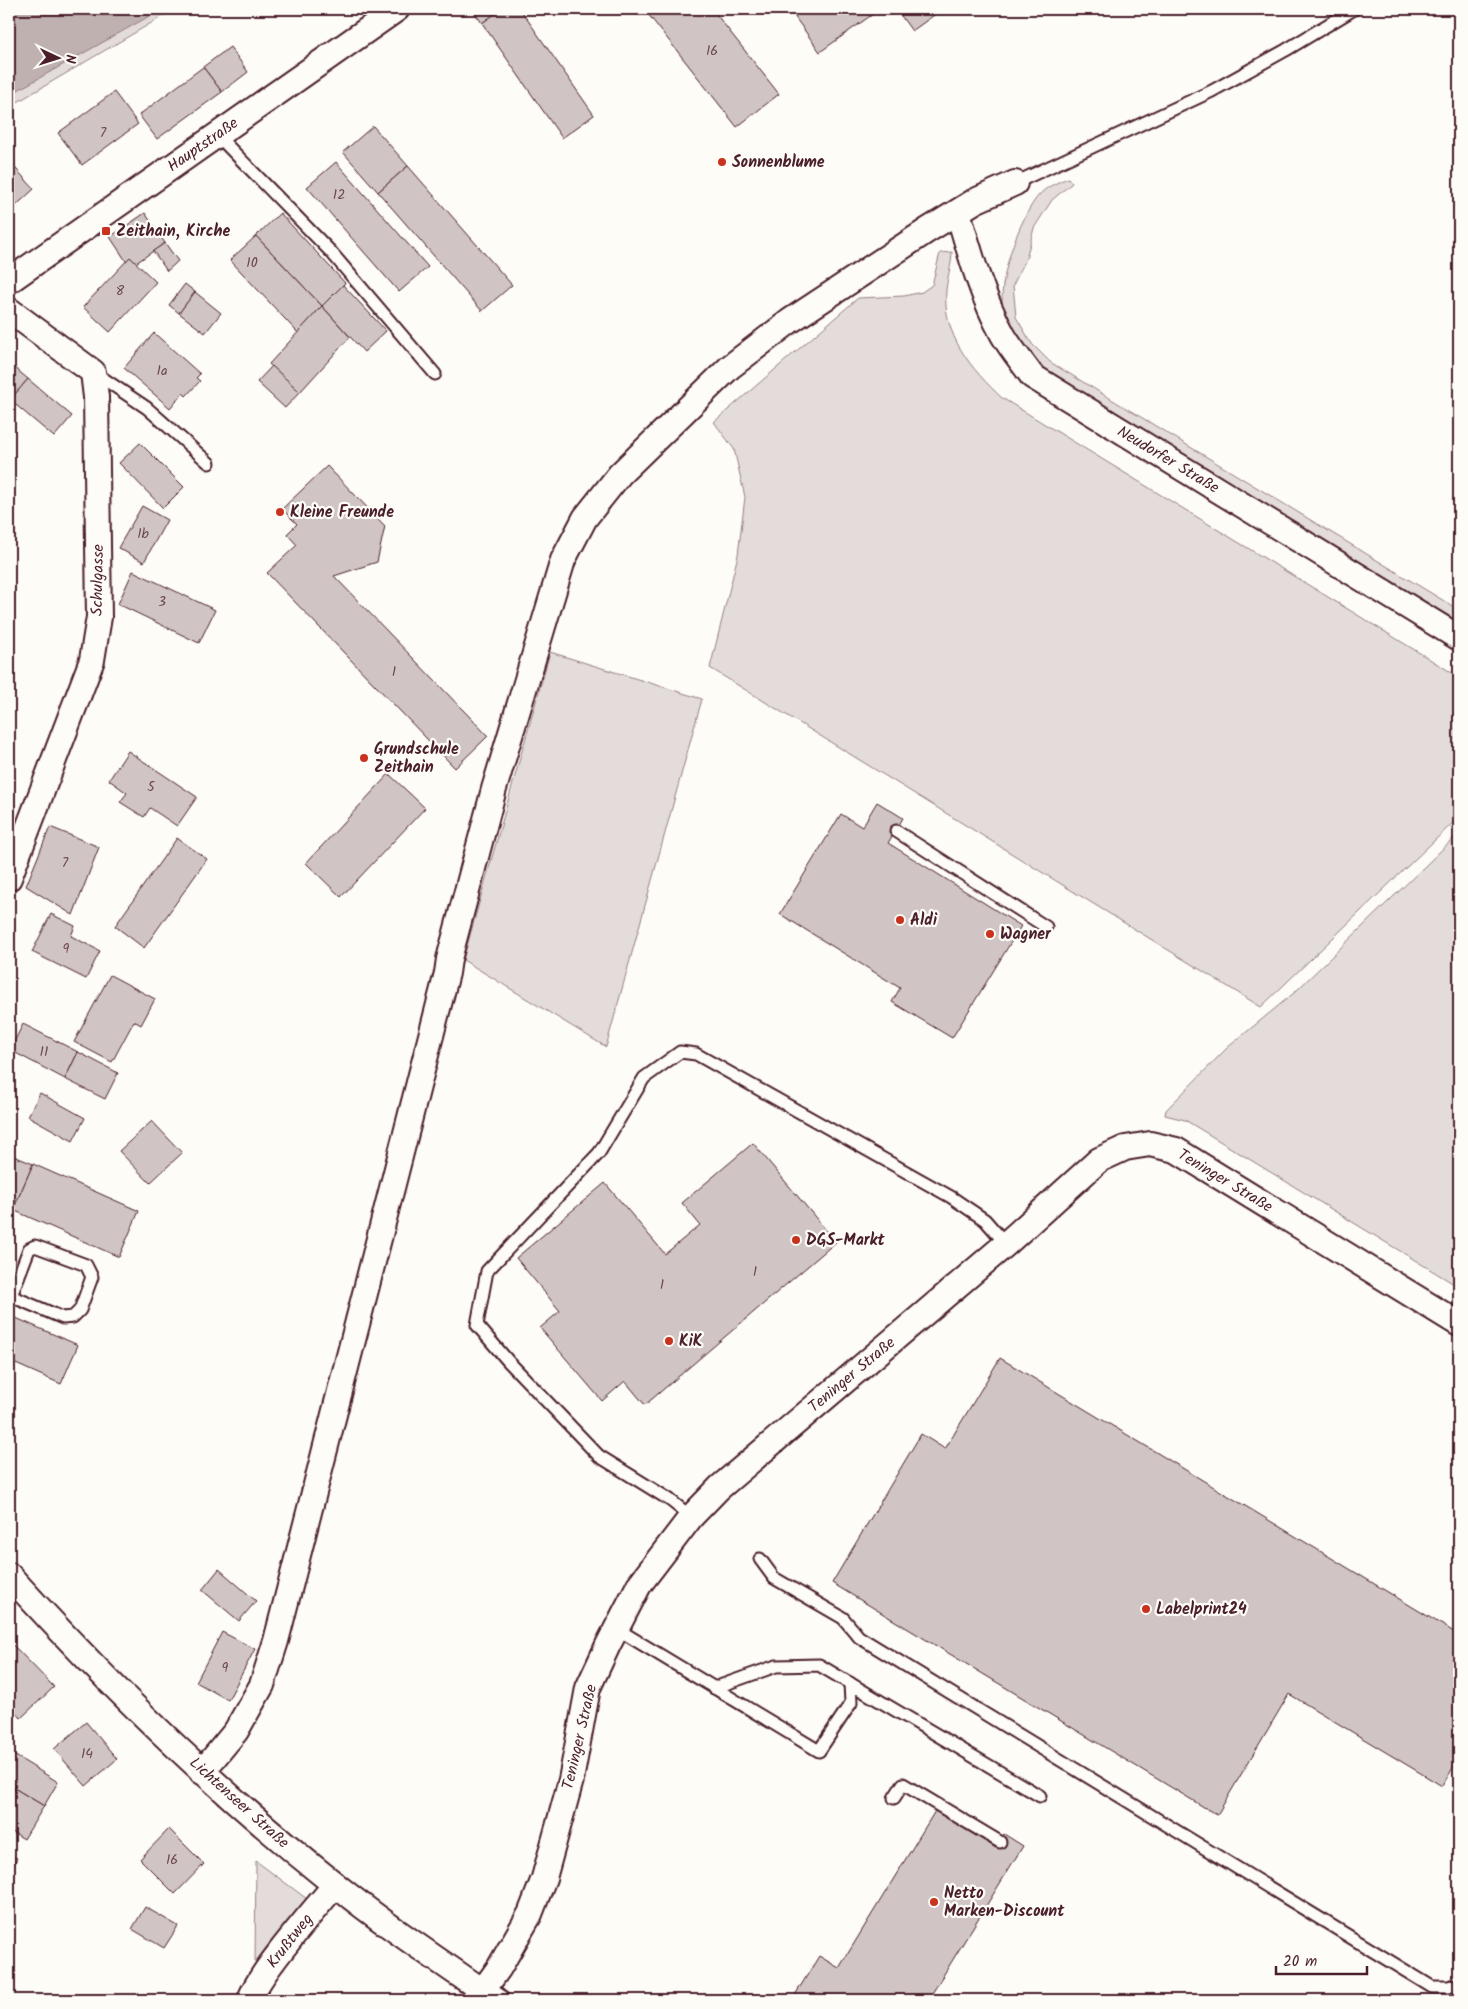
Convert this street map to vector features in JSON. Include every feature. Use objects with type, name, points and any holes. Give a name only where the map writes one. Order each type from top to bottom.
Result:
[{"type":"street","name":"Hauptstraße","points":[[9,281],[397,9]]},
{"type":"street","points":[[202,1772],[236,1731],[262,1685],[276,1642],[449,959],[494,789],[563,560],[584,518],[620,474],[730,367],[790,321],[975,201],[1016,183]]},
{"type":"street","name":"Neudorfer Straße","points":[[958,212],[970,256],[987,300],[1004,336],[1032,376],[1459,638]]},
{"type":"street","points":[[9,310],[93,372]]},
{"type":"street","name":"Schulgasse","points":[[9,878],[92,660],[98,616],[99,562],[96,397],[93,372]]},
{"type":"street","name":"Teninger Straße","points":[[485,1997],[499,1968],[530,1914],[544,1878],[571,1780],[588,1688],[639,1585],[691,1517],[719,1488],[1006,1244],[1099,1160],[1125,1148],[1150,1144],[1176,1150],[1459,1324]]},
{"type":"street","name":"Lichtenseer Straße","points":[[9,1575],[98,1670],[202,1772],[335,1885],[485,1997]]},
{"type":"street","name":"Krußtweg","points":[[250,2000],[252,1993],[270,1967],[335,1885]]},
{"type":"lane","points":[[1016,183],[1212,91],[1286,50],[1354,9]]},
{"type":"lane","points":[[217,135],[331,252],[435,374]]},
{"type":"lane","points":[[93,372],[147,408],[209,463]]},
{"type":"lane","points":[[896,831],[1046,927]]},
{"type":"lane","points":[[691,1517],[663,1495],[599,1456],[508,1361],[478,1325],[487,1271],[599,1153],[644,1078],[680,1052],[696,1054],[951,1197],[985,1220],[1006,1244]]},
{"type":"lane","points":[[35,1246],[86,1265],[92,1277],[80,1310],[72,1317],[63,1318],[10,1295],[29,1249],[35,1246]]},
{"type":"lane","points":[[760,1559],[774,1578],[843,1618],[859,1636],[1423,1982],[1432,1987],[1448,1987],[1459,1984]]},
{"type":"lane","points":[[617,1630],[819,1751],[851,1702],[850,1683]]},
{"type":"lane","points":[[714,1688],[776,1666],[819,1665],[1040,1796]]},
{"type":"lane","points":[[894,1798],[902,1784],[1000,1842]]},
{"type":"shaded area","points":[[9,9],[175,9],[9,107]]},
{"type":"shaded area","points":[[9,9],[162,9],[9,95]]},
{"type":"shaded area","points":[[1068,178],[1072,183],[1052,200],[1034,228],[1026,259],[1013,285],[1016,317],[1032,344],[1050,362],[1459,610],[1459,622],[1047,370],[1029,352],[1013,332],[1005,316],[1002,304],[1005,271],[1017,235],[1032,205],[1045,190]]},
{"type":"shaded area","points":[[952,252],[947,280],[946,306],[954,337],[980,376],[1002,398],[1459,677],[1459,817],[1261,1007],[710,668],[738,555],[745,497],[734,449],[714,422],[858,298],[904,296],[922,292],[932,285],[940,253]]},
{"type":"shaded area","points":[[550,652],[702,699],[606,1047],[463,960]]},
{"type":"shaded area","points":[[1459,833],[1459,1287],[1185,1120],[1165,1115],[1166,1110],[1227,1048],[1294,993]]},
{"type":"shaded area","points":[[256,1861],[307,1899],[255,1962]]},
{"type":"building","points":[[472,9],[502,9],[482,23]]},
{"type":"building","points":[[502,9],[520,9],[594,115],[562,138],[482,23]]},
{"type":"building","points":[[644,9],[712,9],[779,94],[737,127]]},
{"type":"building","points":[[798,9],[880,9],[820,52],[792,13]]},
{"type":"building","points":[[896,9],[934,9],[937,13],[912,31]]},
{"type":"building","points":[[934,9],[948,9],[939,15]]},
{"type":"building","points":[[230,47],[248,72],[222,92],[203,67]]},
{"type":"building","points":[[203,67],[222,92],[157,139],[139,115]]},
{"type":"building","points":[[114,92],[138,124],[82,165],[58,133]]},
{"type":"building","points":[[373,126],[408,166],[378,192],[343,152]]},
{"type":"building","points":[[9,161],[34,189],[9,212]]},
{"type":"building","points":[[336,162],[428,267],[399,292],[307,187]]},
{"type":"building","points":[[408,166],[512,285],[482,311],[378,192]]},
{"type":"building","points":[[145,213],[165,243],[136,263],[130,257],[126,261],[110,237]]},
{"type":"building","points":[[280,213],[345,283],[322,306],[256,236]]},
{"type":"building","points":[[256,236],[322,306],[298,333],[230,260]]},
{"type":"building","points":[[165,243],[178,261],[167,271],[153,251]]},
{"type":"building","points":[[130,257],[156,282],[110,332],[83,307]]},
{"type":"building","points":[[185,284],[195,292],[179,313],[169,305]]},
{"type":"building","points":[[343,285],[386,331],[364,352],[322,306]]},
{"type":"building","points":[[195,292],[221,313],[205,333],[179,313]]},
{"type":"building","points":[[322,306],[350,337],[300,392],[269,364]]},
{"type":"building","points":[[154,333],[200,374],[196,378],[200,381],[186,396],[183,393],[170,408],[124,368]]},
{"type":"building","points":[[9,363],[28,379],[10,400],[9,399]]},
{"type":"building","points":[[272,366],[300,392],[285,408],[257,382]]},
{"type":"building","points":[[28,379],[72,416],[54,437],[10,400]]},
{"type":"building","points":[[140,443],[184,487],[163,508],[119,463]]},
{"type":"building","points":[[327,466],[385,526],[377,562],[334,576],[488,736],[455,768],[267,573],[297,545],[287,534],[297,524],[282,509]]},
{"type":"building","points":[[142,506],[167,520],[144,562],[118,548]]},
{"type":"building","points":[[133,571],[215,610],[199,643],[118,604]]},
{"type":"building","points":[[128,751],[197,797],[177,826],[150,808],[144,817],[120,802],[127,793],[109,780]]},
{"type":"building","points":[[389,774],[425,808],[341,897],[306,863]]},
{"type":"building","name":"Aldi","points":[[877,802],[903,818],[888,843],[1021,926],[952,1038],[892,1002],[900,988],[780,914],[841,814],[862,827]]},
{"type":"building","points":[[50,827],[99,847],[73,915],[26,886]]},
{"type":"building","points":[[177,838],[207,859],[144,948],[115,926]]},
{"type":"building","points":[[51,914],[75,926],[71,936],[100,951],[86,979],[32,952]]},
{"type":"building","points":[[110,975],[155,999],[141,1025],[134,1021],[112,1062],[74,1042]]},
{"type":"building","points":[[23,1024],[78,1052],[65,1079],[10,1050]]},
{"type":"building","points":[[78,1052],[118,1073],[105,1099],[65,1079]]},
{"type":"building","points":[[40,1093],[85,1118],[73,1141],[28,1116]]},
{"type":"building","points":[[152,1121],[182,1153],[150,1183],[119,1151]]},
{"type":"building","points":[[753,1143],[836,1242],[645,1405],[625,1381],[602,1401],[540,1328],[560,1311],[516,1258],[605,1183],[665,1254],[700,1225],[682,1203]]},
{"type":"building","points":[[9,1154],[33,1164],[9,1220]]},
{"type":"building","points":[[33,1164],[139,1211],[119,1257],[13,1210]]},
{"type":"building","points":[[9,1315],[78,1345],[61,1384],[9,1361]]},
{"type":"building","name":"Labelprint24","points":[[1000,1358],[1459,1635],[1459,1758],[1442,1786],[1289,1694],[1217,1815],[832,1583],[921,1434],[945,1449]]},
{"type":"building","points":[[219,1569],[256,1601],[239,1621],[202,1590]]},
{"type":"building","points":[[222,1632],[255,1649],[228,1700],[196,1682]]},
{"type":"building","points":[[10,1642],[54,1687],[21,1718],[9,1705]]},
{"type":"building","points":[[9,1722],[16,1733],[9,1738]]},
{"type":"building","points":[[86,1722],[117,1759],[86,1786],[54,1749]]},
{"type":"building","points":[[9,1752],[58,1782],[44,1806],[9,1785]]},
{"type":"building","points":[[9,1785],[44,1806],[24,1839],[9,1830]]},
{"type":"building","name":"Netto Marken-Discount","points":[[935,1811],[996,1848],[1004,1834],[1023,1846],[928,2000],[792,2000],[819,1956],[839,1968]]},
{"type":"building","points":[[169,1829],[204,1864],[175,1894],[140,1859]]},
{"type":"building","points":[[9,1854],[17,1858],[9,1874]]},
{"type":"building","points":[[145,1907],[178,1926],[164,1948],[132,1929]]},
{"type":"place","name":"Sonnenblume","points":[[722,162]]},
{"type":"place","name":"Zeithain, Kirche","points":[[106,231]]},
{"type":"place","name":"Kleine Freunde","points":[[280,512]]},
{"type":"place","name":"Grundschule Zeithain","points":[[364,758]]},
{"type":"place","name":"Aldi","points":[[900,920]]},
{"type":"place","name":"Wagner","points":[[990,934]]},
{"type":"place","name":"DGS-Markt","points":[[796,1240]]},
{"type":"place","name":"KiK","points":[[669,1341]]},
{"type":"place","name":"Labelprint24","points":[[1146,1609]]},
{"type":"place","name":"Netto Marken-Discount","points":[[934,1902]]}]
